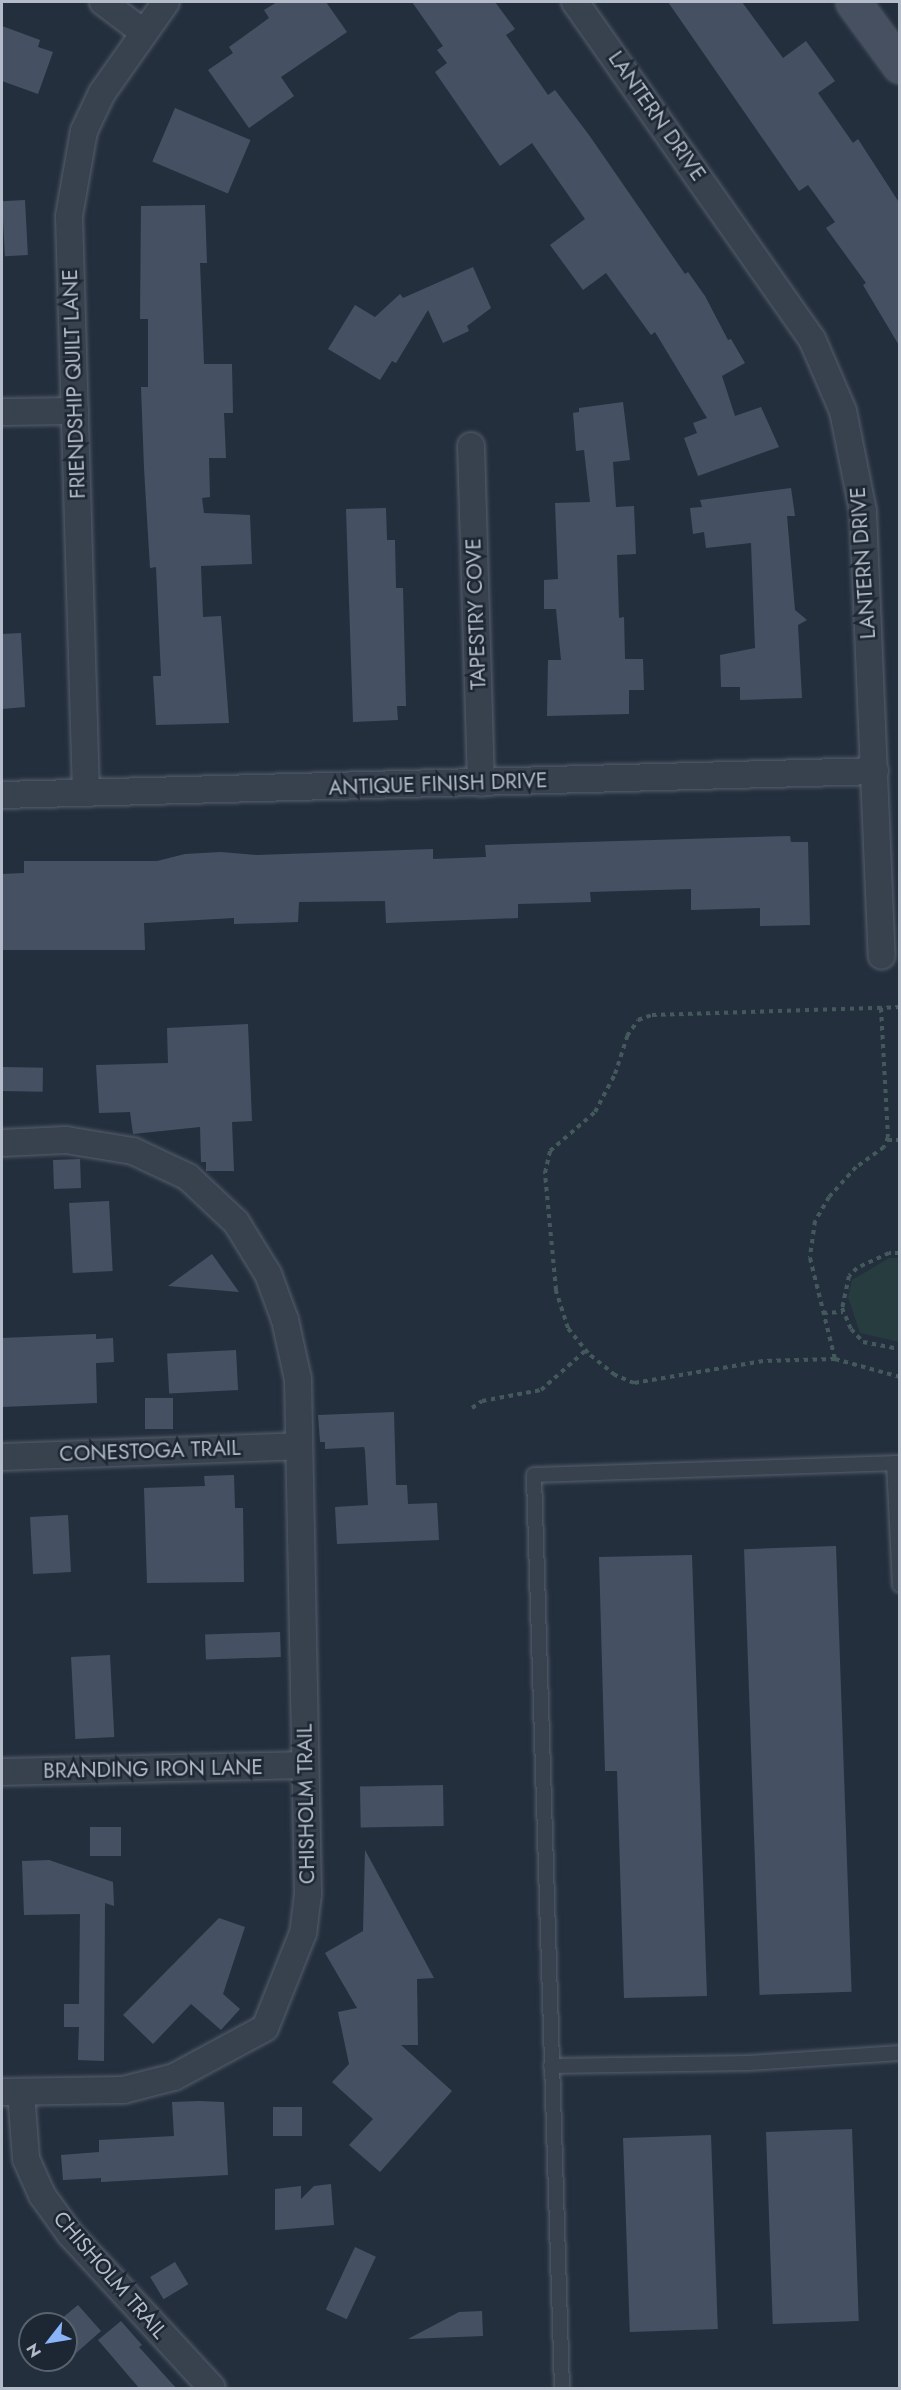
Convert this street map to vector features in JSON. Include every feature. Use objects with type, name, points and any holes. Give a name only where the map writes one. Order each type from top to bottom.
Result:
[{"type":"main road","points":[[853,2],[900,66]]},
{"type":"street","points":[[103,2],[143,32]]},
{"type":"street","name":"FRIENDSHIP QUILT LANE","points":[[86,793],[69,216],[74,168],[84,131],[102,93],[166,2]]},
{"type":"street","name":"LANTERN DRIVE","points":[[575,2],[812,339],[843,411],[863,511],[882,956]]},
{"type":"street","points":[[2,412],[75,411]]},
{"type":"street","name":"TAPESTRY COVE","points":[[471,446],[481,783]]},
{"type":"street","name":"ANTIQUE FINISH DRIVE","points":[[2,795],[875,771]]},
{"type":"street","name":"CHISHOLM TRAIL","points":[[2,1143],[66,1140],[133,1151],[188,1177],[236,1222],[268,1274],[285,1320],[298,1379],[308,1894],[303,1933],[265,2028],[174,2078],[123,2091],[11,2092],[26,2159],[42,2195],[70,2234],[212,2388]]},
{"type":"street","name":"CONESTOGA TRAIL","points":[[2,1457],[299,1446]]},
{"type":"street","name":"BRANDING IRON LANE","points":[[2,1772],[305,1765]]},
{"type":"lane","points":[[562,2388],[534,1475],[897,1463],[900,1585]]},
{"type":"lane","points":[[551,2066],[749,2063],[900,2053]]},
{"type":"path","points":[[900,1007],[652,1015],[638,1020],[627,1036],[615,1074],[595,1112],[550,1151],[545,1173],[555,1290],[568,1328],[586,1350],[615,1375],[634,1383],[763,1361],[835,1359],[900,1377]]},
{"type":"path","points":[[835,1359],[810,1258],[815,1221],[829,1197],[856,1167],[884,1147],[887,1140],[881,1008]]},
{"type":"path","points":[[887,1140],[900,1140]]},
{"type":"path","points":[[900,1253],[878,1258],[849,1276],[844,1312],[851,1329],[863,1342],[900,1348]]},
{"type":"path","points":[[823,1313],[844,1312]]},
{"type":"path","points":[[472,1408],[482,1401],[542,1390],[586,1350]]},
{"type":"green space","points":[[889,1258],[899,1258],[899,1342],[860,1333],[848,1297],[852,1280]]},
{"type":"building","points":[[277,2],[326,2],[347,32],[281,77],[294,96],[249,128],[208,70],[233,53],[229,47],[269,18],[264,10]]},
{"type":"building","points":[[412,2],[495,2],[515,29],[506,35],[548,95],[555,90],[589,135],[685,274],[688,272],[705,296],[728,340],[731,339],[745,363],[722,376],[735,416],[761,407],[779,447],[698,476],[684,438],[697,433],[693,423],[707,418],[655,332],[651,335],[606,273],[583,290],[550,245],[585,219],[532,143],[500,166],[435,72],[447,63],[437,50],[443,46]]},
{"type":"building","points":[[668,2],[742,2],[783,58],[806,41],[835,81],[818,93],[853,143],[858,139],[900,204],[900,347],[863,285],[866,283],[826,228],[835,222],[808,185],[799,191]]},
{"type":"building","points":[[2,26],[40,40],[38,47],[53,52],[38,94],[2,81]]},
{"type":"building","points":[[175,108],[250,140],[228,193],[152,161]]},
{"type":"building","points":[[25,200],[28,255],[5,256],[2,201]]},
{"type":"building","points":[[205,205],[207,263],[200,263],[204,364],[232,364],[233,413],[224,413],[226,458],[209,458],[210,497],[202,498],[204,513],[250,515],[252,564],[201,566],[203,617],[221,616],[229,723],[156,725],[153,676],[161,676],[156,567],[150,568],[144,468],[141,387],[148,387],[148,319],[140,319],[141,206]]},
{"type":"building","points":[[473,267],[491,308],[467,326],[469,331],[443,343],[428,310],[396,363],[392,361],[380,380],[328,349],[355,305],[375,317],[400,294],[403,298]]},
{"type":"building","points":[[623,402],[630,460],[613,462],[616,507],[634,506],[636,554],[617,555],[619,618],[624,617],[625,659],[643,659],[644,690],[629,690],[629,714],[547,716],[548,660],[561,660],[556,609],[544,609],[544,580],[558,579],[555,503],[590,502],[584,450],[576,451],[573,413],[579,412],[579,408]]},
{"type":"building","points":[[791,488],[795,516],[787,516],[795,610],[807,620],[798,625],[802,698],[740,700],[740,687],[721,687],[720,655],[755,648],[751,543],[706,548],[704,532],[693,534],[690,508],[702,507],[700,500]]},
{"type":"building","points":[[386,508],[387,540],[395,540],[396,588],[403,588],[406,706],[397,706],[398,720],[353,722],[346,509]]},
{"type":"building","points":[[21,633],[25,707],[2,709],[2,634]]},
{"type":"building","points":[[790,836],[791,842],[808,842],[810,925],[760,926],[760,908],[691,910],[691,889],[590,892],[591,902],[518,904],[518,918],[386,923],[385,901],[299,902],[298,922],[234,924],[234,918],[144,923],[145,950],[2,950],[2,874],[24,873],[24,861],[157,861],[185,854],[221,852],[257,855],[433,849],[433,859],[486,857],[485,845]]},
{"type":"building","points":[[248,1024],[252,1121],[232,1122],[234,1171],[206,1171],[206,1162],[201,1162],[200,1127],[133,1134],[130,1112],[99,1113],[96,1065],[168,1063],[167,1028]]},
{"type":"building","points":[[2,1067],[43,1068],[43,1092],[2,1091]]},
{"type":"building","points":[[80,1159],[81,1188],[54,1189],[53,1160]]},
{"type":"building","points":[[109,1201],[113,1271],[73,1273],[69,1203]]},
{"type":"building","points":[[212,1254],[239,1292],[168,1286]]},
{"type":"building","points":[[96,1334],[96,1339],[113,1338],[114,1362],[96,1363],[97,1403],[2,1407],[2,1338]]},
{"type":"building","points":[[236,1350],[238,1390],[169,1394],[167,1354]]},
{"type":"building","points":[[145,1398],[173,1398],[173,1429],[145,1429]]},
{"type":"building","points":[[394,1412],[396,1485],[407,1485],[408,1504],[437,1503],[439,1540],[337,1544],[335,1507],[368,1505],[365,1451],[364,1447],[325,1449],[325,1442],[320,1442],[318,1415]]},
{"type":"building","points":[[234,1475],[235,1508],[243,1508],[244,1582],[147,1583],[144,1488],[205,1486],[204,1476]]},
{"type":"building","points":[[68,1515],[71,1572],[33,1574],[30,1517]]},
{"type":"building","points":[[836,1546],[852,1992],[760,1995],[744,1549]]},
{"type":"building","points":[[692,1555],[707,1996],[624,1998],[617,1771],[605,1771],[599,1557]]},
{"type":"building","points":[[280,1632],[281,1657],[206,1660],[205,1635]]},
{"type":"building","points":[[110,1655],[114,1737],[75,1739],[71,1657]]},
{"type":"building","points":[[443,1785],[444,1826],[361,1827],[360,1786]]},
{"type":"building","points":[[90,1827],[121,1827],[121,1856],[90,1856]]},
{"type":"building","points":[[365,1850],[434,1978],[417,1979],[418,2045],[401,2045],[452,2091],[380,2172],[349,2145],[373,2119],[332,2082],[349,2064],[338,2012],[357,2008],[325,1953],[363,1931]]},
{"type":"building","points":[[49,1860],[113,1882],[114,1906],[105,1903],[104,2061],[78,2060],[79,2027],[64,2027],[64,2004],[79,2004],[80,1914],[24,1915],[22,1861]]},
{"type":"building","points":[[219,1918],[245,1927],[223,1994],[240,2009],[221,2030],[191,2004],[153,2044],[123,2015]]},
{"type":"building","points":[[172,2102],[224,2102],[228,2175],[101,2182],[101,2178],[63,2180],[61,2155],[99,2152],[99,2140],[174,2136]]},
{"type":"building","points":[[273,2107],[302,2107],[302,2136],[273,2136]]},
{"type":"building","points":[[852,2129],[859,2321],[773,2324],[766,2132]]},
{"type":"building","points":[[711,2135],[718,2329],[630,2332],[623,2138]]},
{"type":"building","points":[[331,2184],[334,2225],[275,2230],[275,2189],[301,2186],[301,2199],[314,2186]]},
{"type":"building","points":[[355,2247],[376,2257],[347,2319],[326,2310]]},
{"type":"building","points":[[175,2262],[188,2284],[164,2299],[150,2277]]},
{"type":"building","points":[[78,2305],[101,2331],[78,2351],[78,2312],[70,2312]]},
{"type":"building","points":[[482,2311],[483,2336],[408,2339],[459,2312]]},
{"type":"building","points":[[121,2321],[142,2345],[139,2347],[176,2388],[139,2388],[98,2340]]}]
